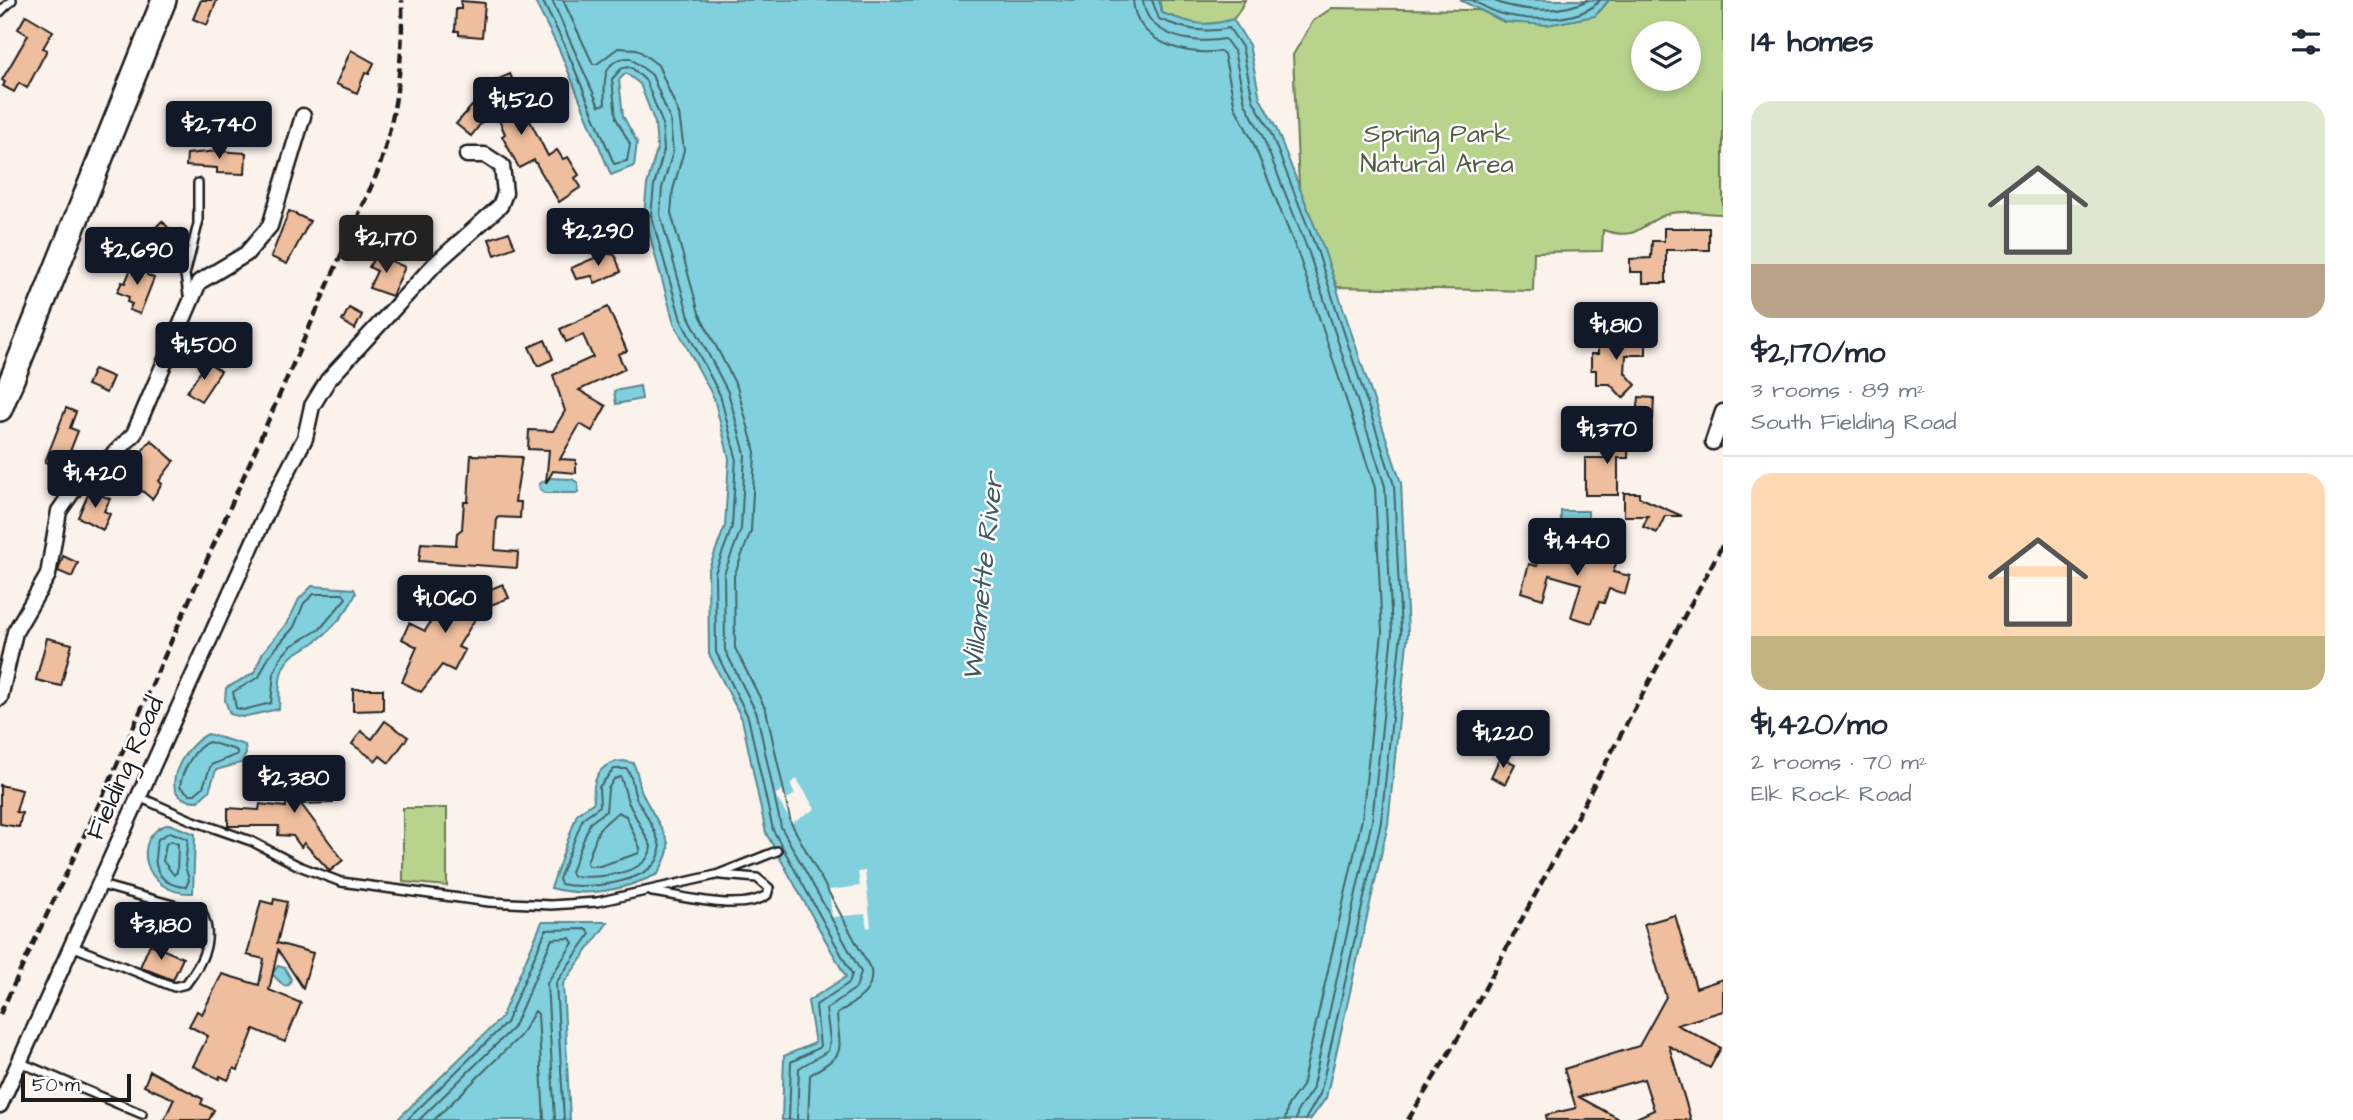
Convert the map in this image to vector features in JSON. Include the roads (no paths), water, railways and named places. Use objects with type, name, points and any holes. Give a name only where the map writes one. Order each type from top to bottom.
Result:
[{"type":"main road","points":[[0,409],[164,0]]},
{"type":"street","points":[[0,698],[15,632],[48,575],[59,511],[80,481],[117,452],[134,434],[199,282],[246,254],[270,226],[303,116]]},
{"type":"street","name":"Fielding Road","points":[[0,1105],[74,947],[270,505],[298,452],[312,406],[328,380],[435,265],[500,206],[505,193],[502,166],[485,155],[467,155]]},
{"type":"street","points":[[1713,442],[1723,412]]},
{"type":"lane","points":[[0,12],[12,0]]},
{"type":"lane","points":[[190,306],[185,282],[198,224],[198,183]]},
{"type":"lane","points":[[139,797],[191,820],[251,841],[299,866],[341,882],[489,902],[551,905],[597,901],[716,876],[777,851]]},
{"type":"lane","points":[[645,891],[739,904],[758,902],[767,895],[769,888],[757,878],[716,876]]},
{"type":"lane","points":[[74,947],[174,987],[186,984],[207,944],[209,928],[202,913],[101,885]]},
{"type":"lane","points":[[19,1062],[142,1114]]},
{"type":"water","name":"Willamette River","points":[[534,0],[1159,0],[1162,13],[1189,22],[1205,24],[1233,19],[1249,45],[1260,98],[1276,128],[1323,247],[1401,483],[1408,633],[1388,824],[1326,1098],[1310,1120],[782,1120],[784,1056],[815,1043],[808,1001],[846,977],[766,833],[742,719],[709,654],[708,571],[725,526],[729,458],[714,398],[674,323],[644,215],[647,185],[657,149],[655,123],[640,84],[626,73],[619,80],[623,116],[637,142],[634,166],[611,175],[559,49]]},
{"type":"water","points":[[1460,0],[1609,0],[1595,16],[1547,25],[1504,22]]},
{"type":"water","points":[[640,386],[642,399],[616,404],[614,391]]},
{"type":"water","points":[[549,478],[572,479],[578,483],[578,493],[545,493],[539,484]]},
{"type":"water","points":[[1561,511],[1588,511],[1588,525],[1561,525]]},
{"type":"water","points":[[312,586],[354,589],[356,593],[332,627],[295,654],[285,665],[281,675],[279,709],[242,717],[230,714],[225,700],[226,688],[254,673],[263,652],[288,622],[299,599]]},
{"type":"water","points":[[208,734],[245,745],[246,754],[241,763],[216,770],[209,791],[198,801],[184,799],[176,792],[176,771],[190,749]]},
{"type":"water","points":[[623,761],[633,763],[643,795],[668,843],[667,855],[658,874],[605,891],[578,892],[551,888],[577,814],[594,802],[594,787],[598,774],[608,765]]},
{"type":"water","points":[[169,824],[195,834],[193,893],[176,891],[163,885],[147,864],[149,840],[156,830]]},
{"type":"water","points":[[542,922],[608,922],[563,984],[570,1120],[397,1120],[501,1018]]},
{"type":"water","points":[[278,966],[285,968],[291,979],[289,985],[284,986],[272,974]]},
{"type":"railway","points":[[0,1014],[107,787],[378,171],[398,87],[402,0]]},
{"type":"railway","points":[[1408,1120],[1461,1033],[1723,544]]},
{"type":"park label","name":"Spring Park Natural Area","points":[[1437,149]]}]
